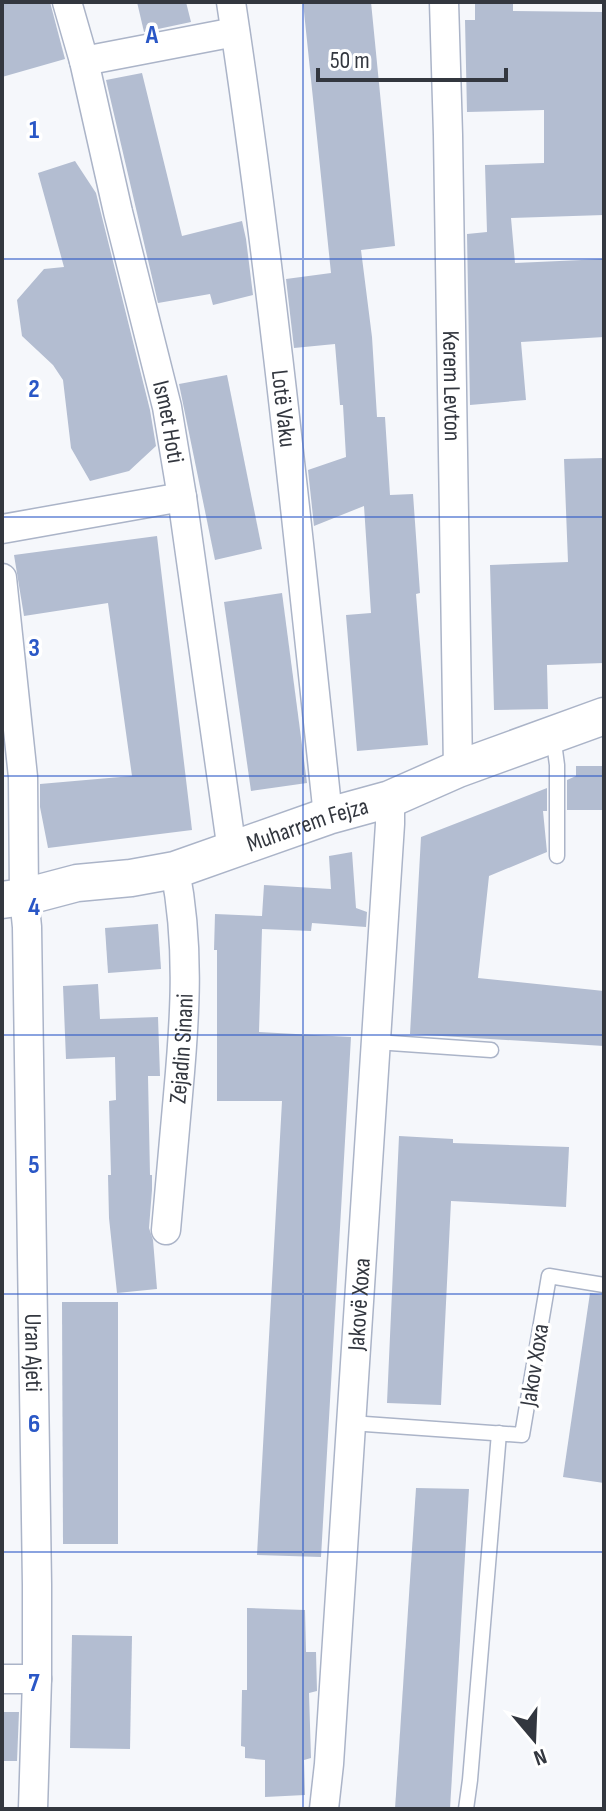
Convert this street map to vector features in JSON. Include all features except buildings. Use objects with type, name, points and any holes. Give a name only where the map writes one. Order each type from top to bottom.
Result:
[{"type":"street","name":"Ismet Hoti","points":[[67,2],[167,407],[232,851]]},
{"type":"street","name":"Lotë Vaku","points":[[231,2],[296,504],[328,816]]},
{"type":"street","name":"Kerem Levton","points":[[444,2],[458,769]]},
{"type":"street","points":[[84,61],[235,32]]},
{"type":"street","points":[[2,529],[182,497]]},
{"type":"street","name":"Uran Ajeti","points":[[2,578],[23,777],[13,898],[27,927],[37,1679],[33,1809]]},
{"type":"street","name":"Muharrem Fejza","points":[[13,898],[77,883],[175,870],[328,816],[390,799],[458,769],[604,716]]},
{"type":"street","name":"Jakovë Xoxa","points":[[324,1809],[390,799]]},
{"type":"street","name":"Zejadin Sinani","points":[[166,1230],[186,984],[181,897],[175,870]]},
{"type":"street","points":[[2,1679],[37,1679]]},
{"type":"lane","points":[[553,735],[557,765],[557,856]]},
{"type":"lane","points":[[376,1042],[491,1050]]},
{"type":"lane","name":"Jakov Xoxa","points":[[351,1423],[522,1435],[549,1276],[604,1285]]},
{"type":"lane","points":[[466,1809],[499,1433]]}]
